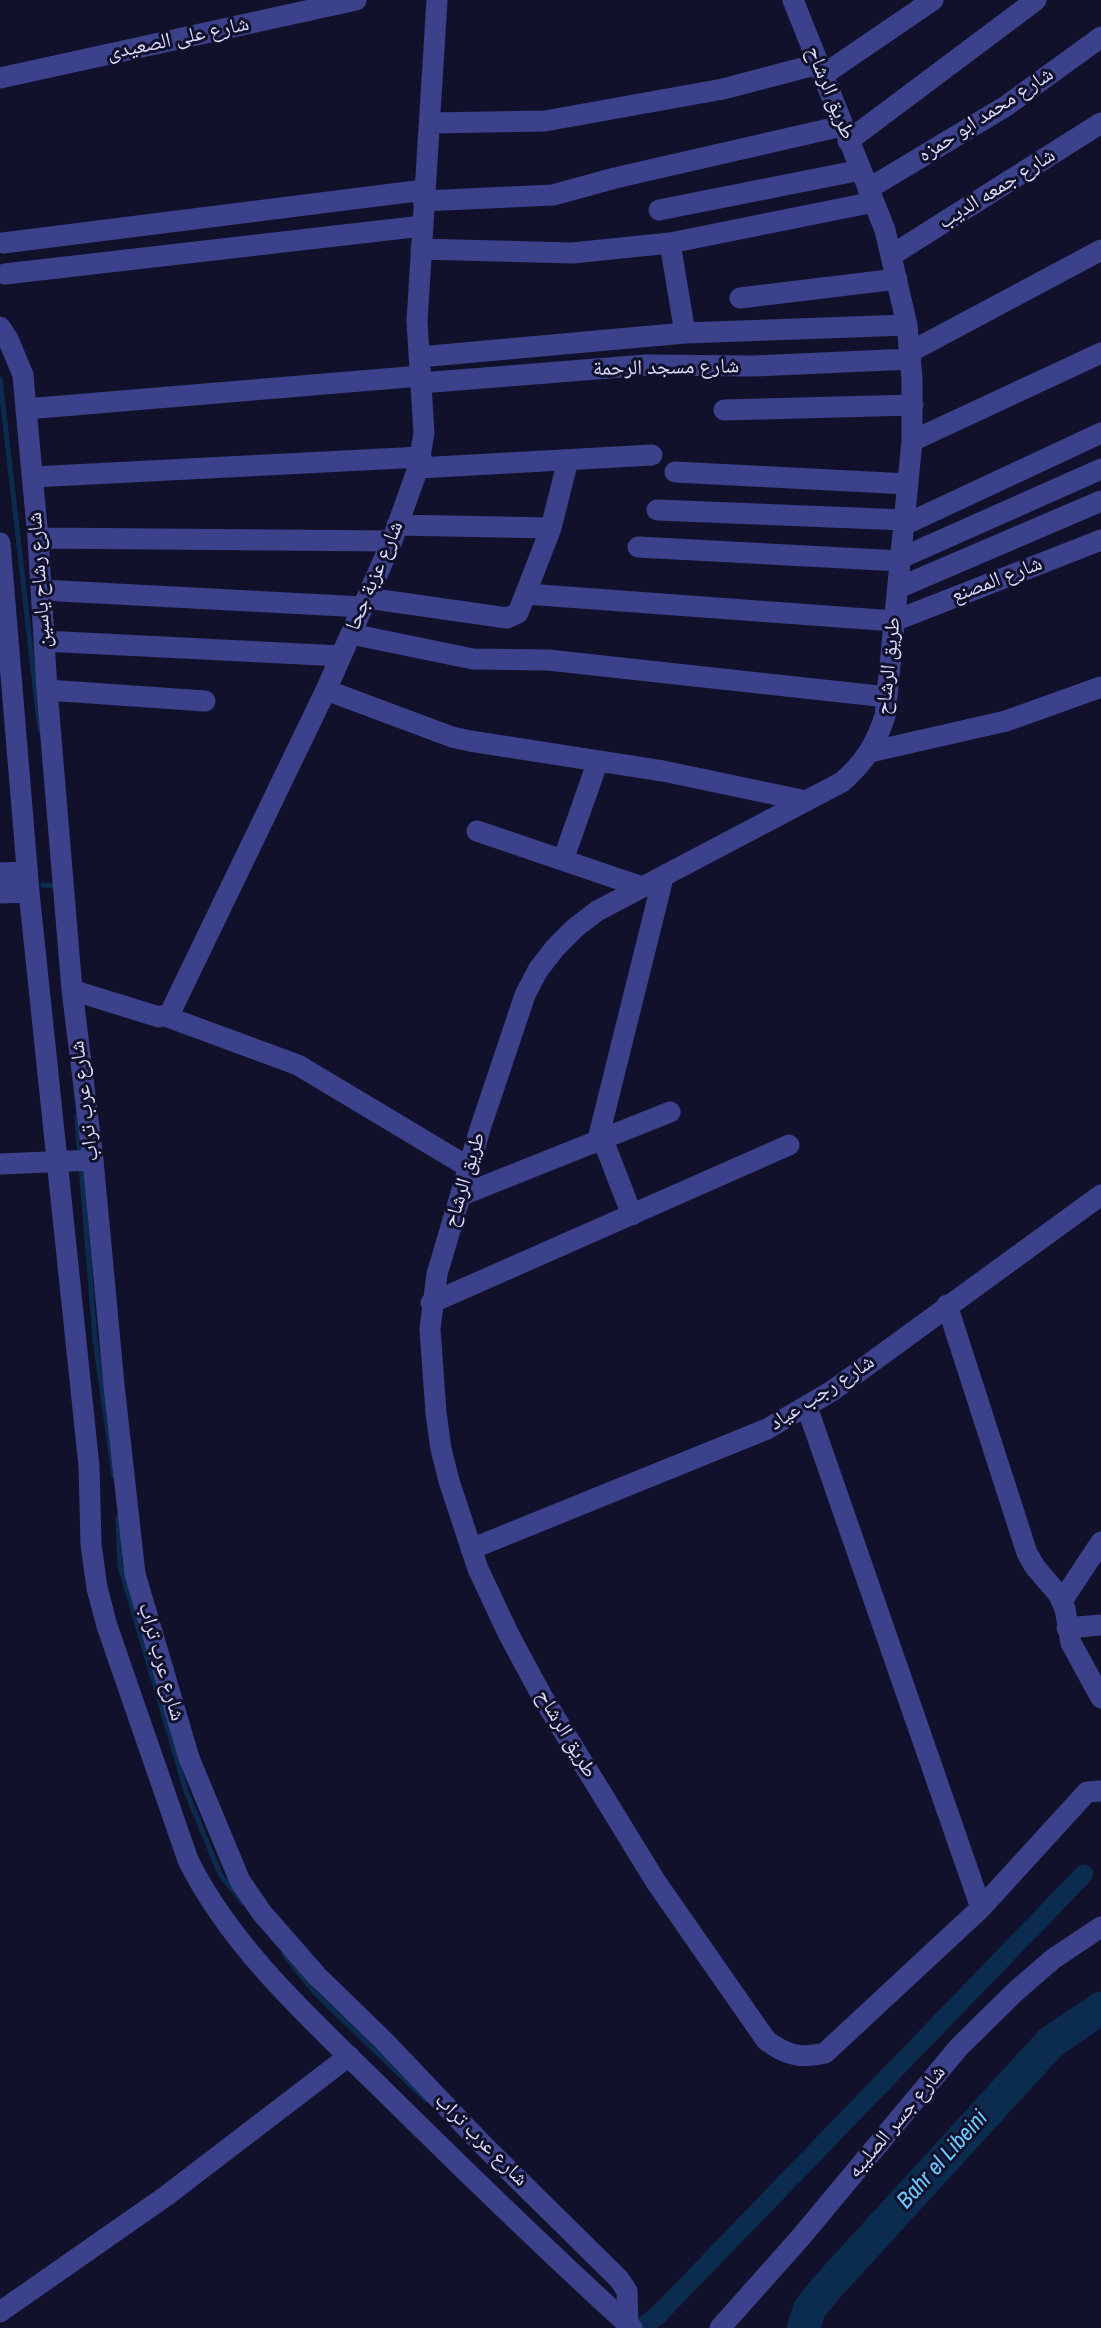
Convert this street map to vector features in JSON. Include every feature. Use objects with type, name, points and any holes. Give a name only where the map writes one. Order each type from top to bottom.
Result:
[{"type":"street","name":"شارع على الصعيدى","points":[[0,78],[356,0]]},
{"type":"street","name":"شارع عزبة جحا","points":[[165,1016],[170,1013],[326,690],[395,533],[420,462],[424,433],[417,321],[437,0]]},
{"type":"street","name":"طريق الرشاح","points":[[793,0],[868,187],[892,255],[907,324],[913,405],[912,441],[885,716],[870,752],[842,782],[597,911],[575,928],[538,970],[525,995],[437,1274],[432,1303],[431,1355],[441,1450],[478,1569],[509,1635],[550,1709],[656,1882],[766,2039],[778,2050],[793,2056],[809,2057],[825,2053],[981,1908],[1087,1792],[1101,1791]]},
{"type":"street","points":[[430,122],[545,121],[820,70],[933,0]]},
{"type":"street","points":[[3,243],[423,195],[553,195],[627,175],[845,133],[1036,0]]},
{"type":"street","name":"شارع محمد ابو حمزه","points":[[868,187],[1006,106],[1101,37]]},
{"type":"street","name":"شارع جمعه الديب","points":[[892,255],[1101,123]]},
{"type":"street","points":[[659,210],[868,187]]},
{"type":"street","points":[[421,249],[572,253],[670,243],[868,187]]},
{"type":"street","points":[[5,274],[422,226]]},
{"type":"street","points":[[670,243],[685,333]]},
{"type":"street","points":[[910,356],[1101,250]]},
{"type":"street","points":[[740,298],[897,279]]},
{"type":"street","points":[[26,409],[420,372],[685,333],[907,324]]},
{"type":"street","name":"شارع رشاح ياسين","points":[[0,327],[23,375],[44,640],[29,701],[8,740],[43,840]]},
{"type":"street","points":[[912,441],[1101,353]]},
{"type":"street","name":"شارع مسجد الرحمة","points":[[420,372],[646,365],[754,366],[910,356]]},
{"type":"street","points":[[724,410],[913,405]]},
{"type":"street","points":[[657,510],[904,523],[1101,433]]},
{"type":"street","points":[[33,477],[652,455]]},
{"type":"street","points":[[41,590],[365,602],[507,618],[518,613],[526,594],[551,528],[568,460]]},
{"type":"street","points":[[638,547],[901,560],[1101,469]]},
{"type":"street","points":[[675,472],[908,484]]},
{"type":"street","points":[[898,588],[1101,501]]},
{"type":"street","points":[[38,538],[551,528]]},
{"type":"street","name":"شارع المصنع","points":[[894,621],[1101,540]]},
{"type":"street","name":"شارع رشاح ياسين","points":[[0,543],[2,605],[29,701],[43,840],[28,882]]},
{"type":"street","points":[[526,594],[894,621]]},
{"type":"street","points":[[351,634],[473,659],[561,662],[887,697]]},
{"type":"street","points":[[44,640],[341,656]]},
{"type":"street","points":[[870,752],[1006,720],[1101,687]]},
{"type":"street","points":[[326,690],[452,737],[673,773],[806,801]]},
{"type":"street","points":[[29,701],[205,701]]},
{"type":"street","points":[[563,860],[598,761]]},
{"type":"street","points":[[477,831],[642,887]]},
{"type":"street","name":"شارع عرب تراب","points":[[43,840],[72,990],[75,1160],[91,1544],[97,1588],[119,1663],[188,1860],[204,1892],[255,1958],[349,2056],[630,2326]]},
{"type":"street","points":[[0,873],[28,882]]},
{"type":"street","points":[[632,1214],[600,1141],[663,878]]},
{"type":"street","points":[[0,893],[28,882]]},
{"type":"street","name":"شارع عرب تراب","points":[[28,882],[114,1385],[135,1574],[189,1758],[240,1881],[262,1913],[317,1976],[619,2279],[627,2291],[630,2326]]},
{"type":"street","points":[[72,990],[159,1017],[165,1016],[298,1065],[470,1168]]},
{"type":"street","points":[[462,1195],[670,1112]]},
{"type":"street","points":[[432,1303],[789,1145]]},
{"type":"street","points":[[0,1164],[75,1160]]},
{"type":"street","name":"شارع رجب عياد","points":[[471,1549],[767,1429],[807,1407],[1101,1195]]},
{"type":"street","points":[[947,1305],[1027,1553],[1062,1601],[1071,1643],[1101,1698]]},
{"type":"street","points":[[807,1407],[981,1908]]},
{"type":"street","points":[[1062,1601],[1101,1542]]},
{"type":"street","points":[[1067,1628],[1101,1625]]},
{"type":"street","name":"شارع جسر الصليبه","points":[[720,2328],[959,2048],[1044,1967],[1098,1930]]},
{"type":"street","points":[[0,2312],[166,2196],[349,2056]]},
{"type":"waterway","points":[[0,379],[40,730]]},
{"type":"waterway","points":[[43,885],[54,886]]},
{"type":"waterway","points":[[77,1116],[80,1156]]},
{"type":"waterway","points":[[81,1165],[95,1339],[114,1476]]},
{"type":"waterway","points":[[118,1517],[120,1566],[186,1791],[220,1874],[243,1903]]},
{"type":"waterway","points":[[645,2325],[657,2316],[1084,1874]]},
{"type":"waterway","points":[[284,1954],[314,1992],[426,2100]]},
{"type":"waterway","name":"Bahr el Libeini","points":[[803,2328],[810,2308],[829,2285],[1051,2042],[1101,2008]]}]
